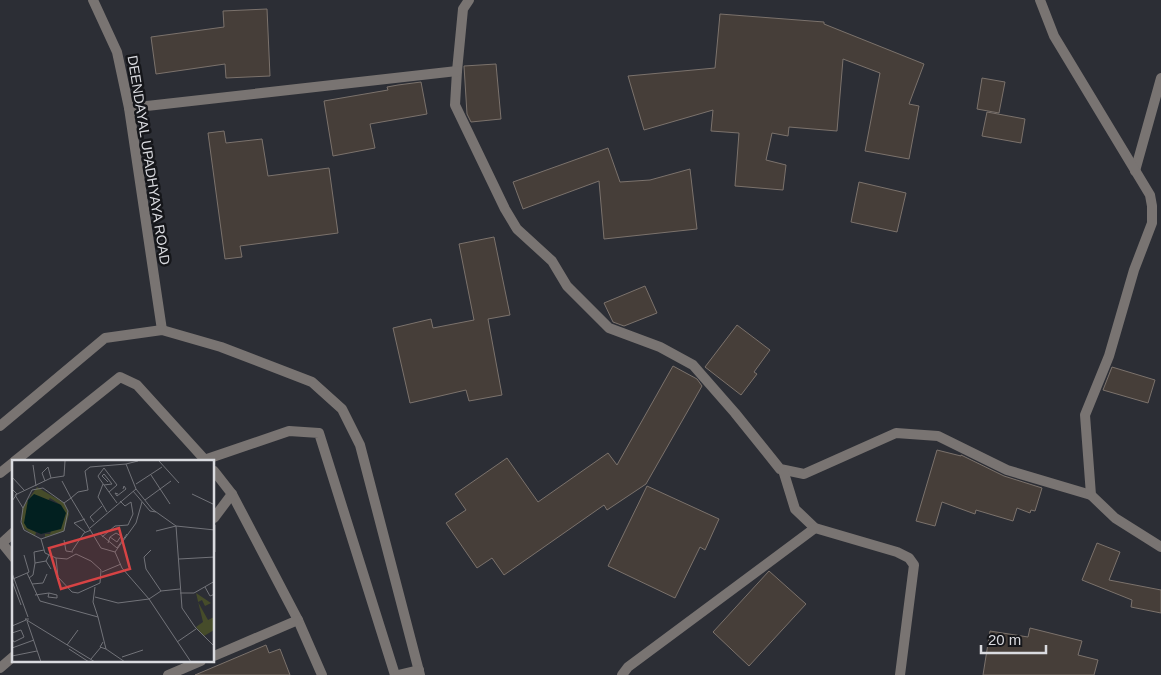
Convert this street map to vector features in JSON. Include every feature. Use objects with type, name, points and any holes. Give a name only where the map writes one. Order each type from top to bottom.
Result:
[{"type":"street","name":"DEENDAYAL UPADHYAYA ROAD","points":[[93,0],[117,52],[129,108],[162,330]]},
{"type":"street","points":[[469,0],[463,9],[455,105],[504,209],[517,229],[552,262],[567,286],[609,328],[660,347],[693,365],[736,413],[780,469],[804,474],[896,433],[938,436],[1007,470],[1091,495],[1115,518],[1161,547]]},
{"type":"street","points":[[1040,0],[1054,36],[1150,194],[1152,206],[1152,223],[1134,270],[1109,356],[1085,414],[1091,495]]},
{"type":"street","points":[[129,108],[457,71]]},
{"type":"street","points":[[1135,170],[1161,78]]},
{"type":"street","points":[[0,426],[105,338],[162,330],[221,347],[312,382],[342,409],[360,445],[419,672],[396,675],[319,433],[289,430],[205,460],[137,385],[120,377],[16,460]]},
{"type":"street","points":[[0,473],[12,464]]},
{"type":"street","points":[[784,470],[795,509],[815,528],[897,552],[909,558],[914,565],[900,675]]},
{"type":"street","points":[[215,472],[232,494],[298,620],[322,675]]},
{"type":"street","points":[[215,517],[232,494]]},
{"type":"street","points":[[622,675],[628,667],[815,528]]},
{"type":"street","points":[[12,534],[2,543],[12,556]]},
{"type":"street","points":[[215,656],[298,620]]},
{"type":"street","points":[[0,669],[12,658]]},
{"type":"street","points":[[168,675],[199,662]]},
{"type":"building","points":[[267,9],[270,76],[226,78],[225,64],[156,74],[151,37],[224,27],[223,11]]},
{"type":"building","points":[[720,14],[824,22],[824,24],[924,64],[909,104],[919,106],[909,159],[865,151],[880,73],[843,59],[837,131],[789,127],[788,136],[772,133],[766,160],[786,165],[783,190],[735,186],[739,133],[711,131],[713,110],[644,130],[628,76],[715,68]]},
{"type":"building","points":[[496,64],[501,119],[471,122],[467,114],[464,66]]},
{"type":"building","points":[[982,78],[1005,82],[999,113],[977,109]]},
{"type":"building","points":[[421,82],[427,114],[370,124],[375,148],[333,156],[324,101],[388,90],[387,87]]},
{"type":"building","points":[[987,112],[1025,119],[1021,143],[982,136]]},
{"type":"building","points":[[224,131],[226,143],[262,139],[268,176],[329,168],[338,233],[240,246],[242,257],[225,259],[208,133]]},
{"type":"building","points":[[608,148],[620,182],[650,180],[690,169],[697,229],[604,239],[599,181],[523,209],[513,182]]},
{"type":"building","points":[[859,182],[906,193],[897,232],[851,222]]},
{"type":"building","points":[[494,237],[510,315],[488,319],[502,395],[469,401],[466,390],[410,403],[393,328],[431,319],[433,328],[474,320],[459,244]]},
{"type":"building","points":[[645,286],[657,313],[624,326],[613,322],[604,303]]},
{"type":"building","points":[[737,325],[770,350],[754,372],[757,374],[741,395],[705,367]]},
{"type":"building","points":[[673,366],[697,379],[702,386],[646,484],[607,510],[604,505],[504,575],[492,558],[477,568],[446,523],[466,510],[455,494],[507,458],[538,502],[608,453],[617,465]]},
{"type":"building","points":[[1112,367],[1155,380],[1148,403],[1103,390]]},
{"type":"building","points":[[937,450],[961,455],[1004,476],[1042,488],[1035,511],[1031,510],[1030,513],[1017,508],[1013,521],[976,510],[975,514],[942,502],[935,526],[916,521]]},
{"type":"building","points":[[647,486],[719,519],[705,550],[700,547],[675,598],[608,566]]},
{"type":"building","points":[[1097,543],[1120,552],[1109,580],[1161,590],[1161,613],[1131,607],[1132,600],[1082,580]]},
{"type":"building","points":[[769,571],[806,604],[749,666],[713,632]]},
{"type":"building","points":[[1030,628],[1082,641],[1078,655],[1098,660],[1094,675],[983,675],[990,631],[1028,637]]},
{"type":"building","points":[[266,645],[269,653],[280,649],[290,675],[195,675]]}]
